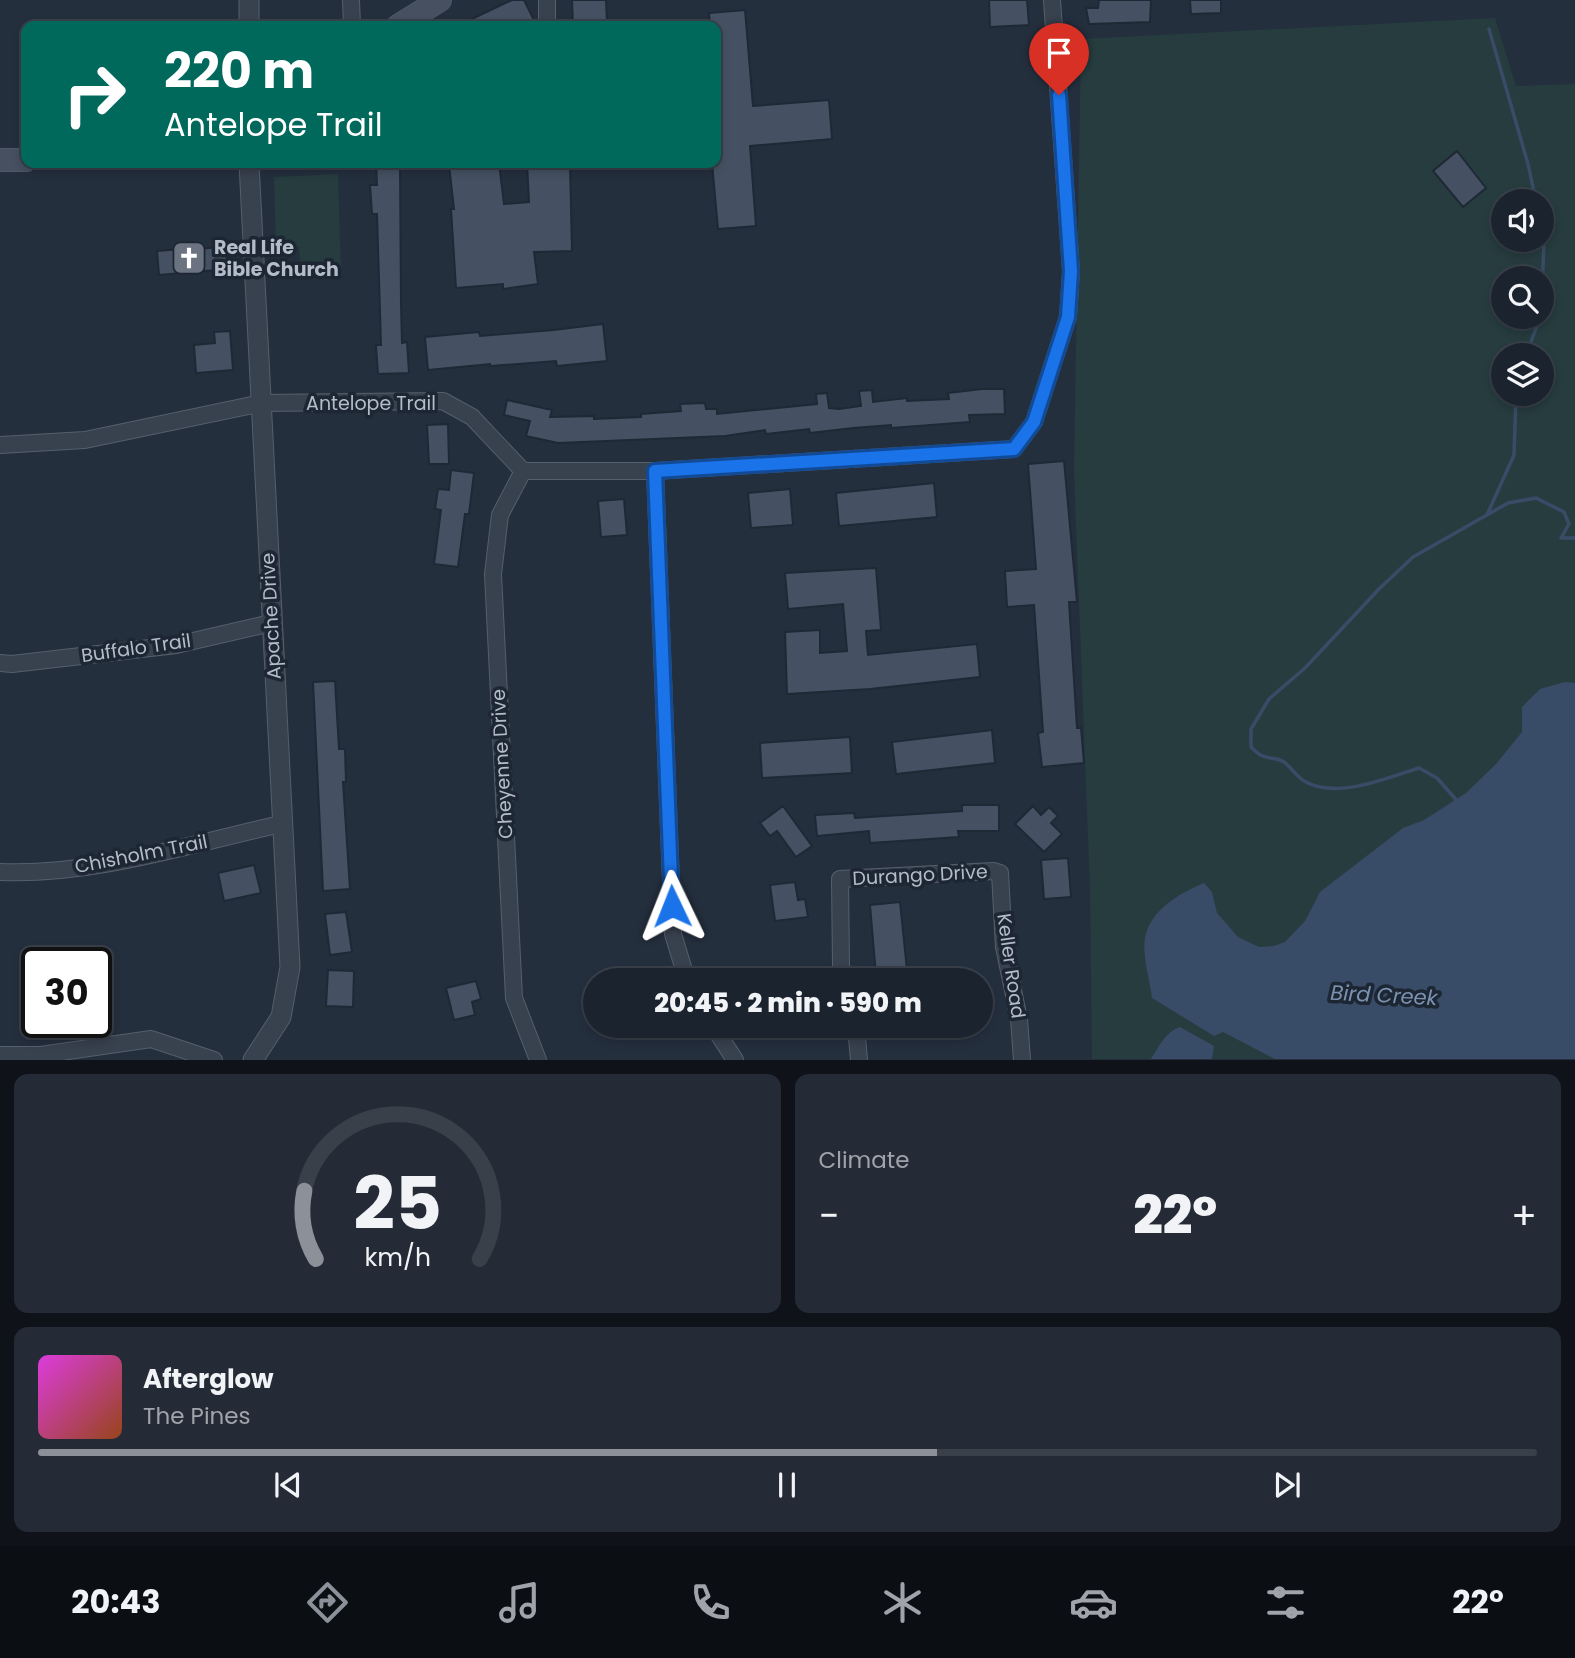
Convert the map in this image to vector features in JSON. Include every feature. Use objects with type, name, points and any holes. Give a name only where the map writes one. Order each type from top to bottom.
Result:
[{"type":"main road","points":[[406,21],[440,0]]},
{"type":"main road","points":[[0,160],[21,159]]},
{"type":"street","points":[[249,0],[249,21]]},
{"type":"street","points":[[351,0],[352,21]]},
{"type":"street","points":[[547,0],[547,21]]},
{"type":"street","points":[[523,471],[655,471],[1014,449],[1034,422],[1068,317],[1071,271],[1052,0]]},
{"type":"street","name":"Apache Drive","points":[[249,168],[290,967],[281,1017],[253,1059]]},
{"type":"street","name":"Antelope Trail","points":[[0,445],[85,440],[262,403],[443,401],[472,417],[523,471]]},
{"type":"street","name":"Cheyenne Drive","points":[[523,471],[500,515],[493,574],[514,998],[538,1059]]},
{"type":"street","points":[[655,471],[673,933],[683,968]]},
{"type":"street","name":"Buffalo Trail","points":[[0,663],[12,664],[176,645],[271,622]]},
{"type":"street","name":"Chisholm Trail","points":[[0,872],[33,873],[103,864],[281,824]]},
{"type":"street","name":"Durango Drive","points":[[842,968],[840,879],[994,871],[1000,873]]},
{"type":"street","name":"Keller Road","points":[[1000,873],[1004,947],[1019,1019],[1022,1059]]},
{"type":"street","points":[[721,1038],[735,1059]]},
{"type":"street","points":[[857,1038],[859,1059]]},
{"type":"street","points":[[0,1055],[41,1055],[151,1039],[214,1059]]},
{"type":"green space","points":[[1495,18],[1516,86],[1575,84],[1575,1059],[1092,1059],[1090,890],[1074,471],[1081,39]]},
{"type":"green space","points":[[338,174],[341,272],[301,274],[299,247],[276,247],[274,177]]},
{"type":"water","name":"Bird Creek","points":[[1565,682],[1575,683],[1575,1059],[1275,1059],[1223,1032],[1214,1036],[1152,998],[1145,960],[1145,938],[1153,919],[1167,904],[1204,883],[1212,892],[1217,913],[1238,937],[1259,947],[1285,942],[1305,921],[1320,892],[1403,828],[1424,820],[1466,793],[1496,764],[1522,732],[1522,707],[1540,689]]},
{"type":"water","points":[[1180,1027],[1214,1046],[1212,1059],[1151,1059],[1167,1036]]},
{"type":"building","points":[[512,0],[524,0],[534,20],[532,21],[468,21]]},
{"type":"building","points":[[572,0],[606,0],[607,21],[573,21]]},
{"type":"building","points":[[989,0],[1027,0],[1029,25],[990,27]]},
{"type":"building","points":[[1099,0],[1151,0],[1150,22],[1089,24],[1086,8],[1098,8]]},
{"type":"building","points":[[1190,0],[1221,0],[1221,13],[1191,14]]},
{"type":"building","points":[[745,10],[753,106],[829,100],[832,139],[750,146],[756,226],[718,229],[712,168],[721,168],[721,21],[710,21],[709,13]]},
{"type":"building","points":[[1457,151],[1486,188],[1463,207],[1433,171]]},
{"type":"building","points":[[376,168],[400,168],[402,343],[407,342],[409,373],[378,374],[376,345],[381,345],[377,214],[372,214],[370,185],[377,185]]},
{"type":"building","points":[[449,168],[500,168],[504,204],[529,202],[527,168],[570,168],[572,251],[534,252],[538,284],[503,289],[503,284],[456,288],[451,209],[454,209]]},
{"type":"building","points":[[193,242],[194,249],[226,247],[228,269],[159,275],[157,251],[180,249],[180,243]]},
{"type":"building","points":[[603,324],[607,361],[557,366],[556,361],[490,364],[428,370],[425,337],[479,332],[480,336]]},
{"type":"building","points":[[230,331],[233,370],[196,373],[194,345],[215,343],[214,332]]},
{"type":"building","points":[[1004,389],[1005,414],[969,415],[970,422],[891,428],[891,425],[810,433],[809,429],[766,434],[765,430],[725,436],[558,443],[526,436],[530,421],[504,415],[507,400],[552,410],[550,417],[594,416],[594,419],[641,417],[641,414],[681,411],[680,404],[705,403],[706,409],[717,409],[717,414],[817,404],[816,394],[827,393],[829,408],[839,409],[861,406],[859,391],[872,390],[873,402],[907,398],[907,401],[949,399],[948,393]]},
{"type":"building","points":[[448,424],[449,464],[429,464],[427,425]]},
{"type":"building","points":[[1064,461],[1077,602],[1069,602],[1077,728],[1081,728],[1084,763],[1042,767],[1038,733],[1043,732],[1034,605],[1007,607],[1005,571],[1036,569],[1028,464]]},
{"type":"building","points":[[451,470],[474,473],[458,567],[434,564],[441,510],[435,509],[438,489],[449,490]]},
{"type":"building","points":[[934,483],[937,517],[839,526],[836,493]]},
{"type":"building","points":[[790,489],[793,525],[751,528],[748,493]]},
{"type":"building","points":[[624,499],[627,535],[601,537],[598,501]]},
{"type":"building","points":[[876,568],[881,630],[866,631],[868,655],[977,644],[980,677],[870,689],[787,694],[785,632],[820,630],[820,653],[847,651],[843,604],[788,609],[785,573]]},
{"type":"building","points":[[335,681],[339,749],[345,749],[346,782],[343,782],[350,889],[323,891],[313,682]]},
{"type":"building","points":[[992,730],[995,763],[896,774],[892,742]]},
{"type":"building","points":[[850,737],[852,773],[762,778],[760,743]]},
{"type":"building","points":[[962,805],[999,805],[999,831],[958,831],[959,837],[870,843],[869,831],[817,836],[815,815],[854,813],[855,818],[962,811]]},
{"type":"building","points":[[783,806],[812,846],[796,857],[777,831],[770,836],[760,823]]},
{"type":"building","points":[[1033,806],[1041,815],[1049,807],[1058,816],[1051,823],[1062,834],[1044,852],[1015,824]]},
{"type":"building","points":[[1068,858],[1071,897],[1044,899],[1041,860]]},
{"type":"building","points":[[254,865],[261,893],[224,901],[218,873]]},
{"type":"building","points":[[795,882],[798,900],[805,899],[808,917],[775,921],[770,885]]},
{"type":"building","points":[[900,902],[907,968],[875,968],[870,905]]},
{"type":"building","points":[[346,912],[352,952],[330,955],[325,914]]},
{"type":"building","points":[[328,970],[354,971],[353,1007],[326,1006]]},
{"type":"building","points":[[476,981],[481,999],[472,1002],[475,1015],[454,1020],[446,988]]},
{"type":"waterway","points":[[1489,29],[1533,189]]},
{"type":"waterway","points":[[1543,266],[1544,252]]},
{"type":"waterway","points":[[1530,343],[1536,329]]},
{"type":"waterway","points":[[1487,515],[1514,455],[1516,406]]},
{"type":"waterway","points":[[1458,802],[1437,778],[1419,768],[1377,782],[1346,788],[1317,786],[1301,779],[1284,762],[1265,757],[1251,747],[1251,729],[1269,699],[1305,668],[1413,557],[1508,503],[1536,498],[1564,512],[1569,524],[1561,538],[1575,538]]},
{"type":"place","name":"Real Life Bible Church","points":[[189,258]]},
{"type":"route","points":[[672,906],[655,471],[1014,449],[1034,422],[1068,317],[1071,271],[1059,95]]}]
